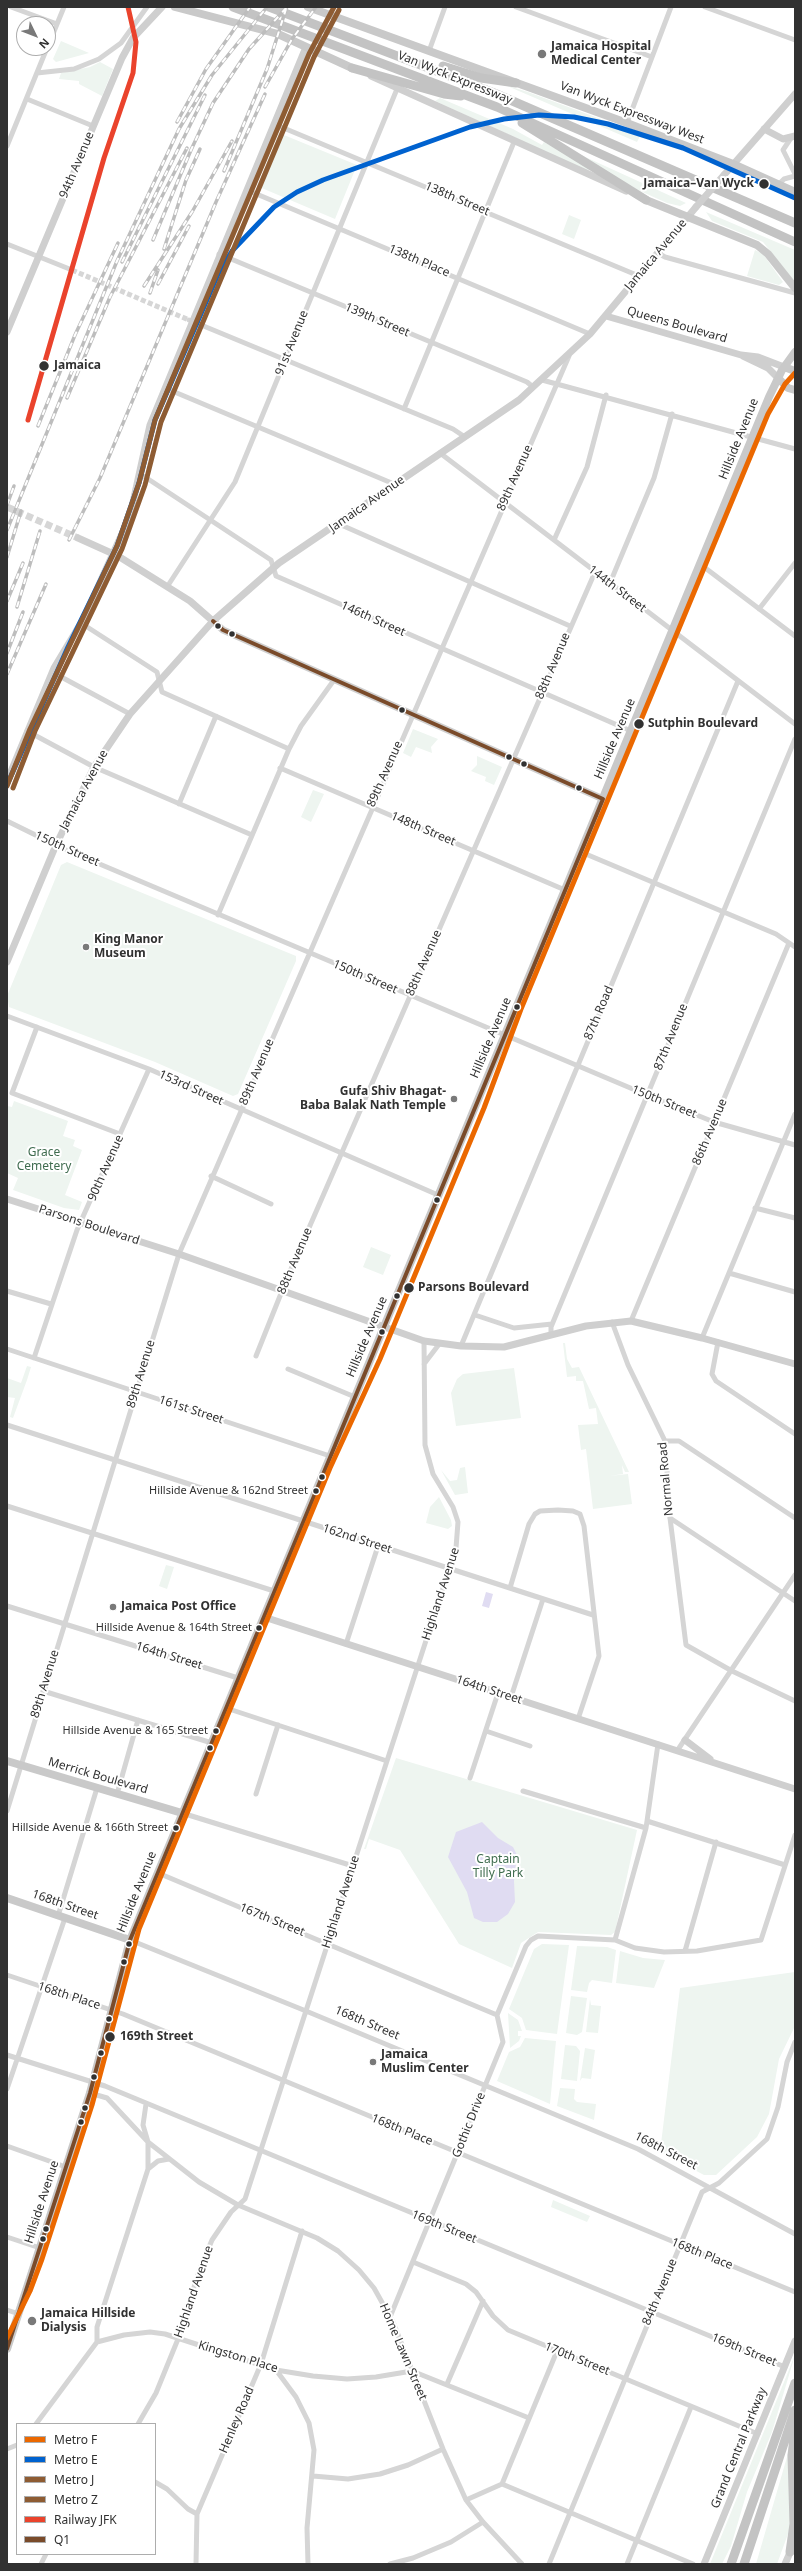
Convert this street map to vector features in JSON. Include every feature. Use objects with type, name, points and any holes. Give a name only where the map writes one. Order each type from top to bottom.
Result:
[{"type":"highway","name":"Van Wyck Expressway","points":[[233,7],[476,99],[795,242]]},
{"type":"highway","name":"Van Wyck Expressway","points":[[269,7],[422,64],[539,111],[795,223]]},
{"type":"highway","points":[[422,64],[442,66],[487,79],[516,82]]},
{"type":"highway","points":[[352,68],[444,94],[476,99]]},
{"type":"highway","points":[[497,108],[646,200]]},
{"type":"highway","points":[[731,2564],[795,2383]]},
{"type":"highway","points":[[744,2564],[795,2410]]},
{"type":"highway","points":[[790,2552],[794,2524],[792,2455],[795,2431]]},
{"type":"highway","points":[[725,2564],[738,2541]]},
{"type":"main road","name":"94th Avenue","points":[[7,332],[93,126],[130,43],[162,7]]},
{"type":"main road","points":[[175,7],[278,34],[514,142],[687,218],[757,245],[768,254],[795,288]]},
{"type":"main road","name":"Van Wyck Expressway","points":[[308,7],[460,62]]},
{"type":"main road","points":[[7,781],[52,672],[81,623],[131,513],[138,473],[149,429],[191,321],[306,47]]},
{"type":"main road","name":"Van Wyck Expressway West","points":[[460,62],[734,164],[795,192]]},
{"type":"main road","name":"Jamaica Avenue","points":[[7,962],[56,845],[94,767],[130,714],[213,621],[274,567],[339,524],[394,484],[510,407],[569,356],[606,316],[687,218],[795,94]]},
{"type":"main road","points":[[764,129],[781,138],[793,137]]},
{"type":"main road","name":"Queens Boulevard","points":[[606,316],[742,355],[758,357],[795,371]]},
{"type":"main road","name":"Hillside Avenue","points":[[7,2349],[90,2093],[130,1940],[752,437],[778,378],[795,352]]},
{"type":"main road","name":"Queens Boulevard","points":[[742,355],[768,368],[788,388],[795,390]]},
{"type":"main road","points":[[78,538],[113,553],[190,601],[222,630],[512,760],[603,799]]},
{"type":"main road","name":"Parsons Boulevard","points":[[7,1198],[179,1254],[424,1340],[461,1346],[504,1347],[612,1322],[631,1321],[718,1342],[795,1364]]},
{"type":"main road","name":"164th Street","points":[[264,1617],[795,1789]]},
{"type":"main road","name":"164th Street","points":[[685,1740],[714,1763]]},
{"type":"main road","name":"Merrick Boulevard","points":[[7,1761],[182,1813]]},
{"type":"main road","name":"168th Street","points":[[7,1898],[130,1940]]},
{"type":"main road","name":"Grand Central Parkway","points":[[704,2564],[795,2341]]},
{"type":"main road","points":[[785,2564],[795,2540]]},
{"type":"street","points":[[11,7],[58,24]]},
{"type":"street","points":[[56,29],[64,7]]},
{"type":"street","points":[[37,73],[74,69],[99,59],[121,43],[147,7]]},
{"type":"street","points":[[429,51],[445,7]]},
{"type":"street","points":[[516,7],[652,57]]},
{"type":"street","points":[[627,123],[670,7]]},
{"type":"street","points":[[705,7],[795,40]]},
{"type":"street","points":[[8,143],[44,56]]},
{"type":"street","name":"91st Avenue","points":[[167,587],[235,482],[397,89]]},
{"type":"street","points":[[27,99],[93,126]]},
{"type":"street","name":"138th Street","points":[[274,124],[639,276]]},
{"type":"street","points":[[779,184],[784,179],[795,175],[783,150],[793,137]]},
{"type":"street","points":[[404,409],[514,142]]},
{"type":"street","name":"138th Place","points":[[247,190],[458,277],[590,334]]},
{"type":"street","points":[[7,244],[72,270]]},
{"type":"street","points":[[658,253],[665,257],[795,292]]},
{"type":"street","name":"139th Street","points":[[219,254],[527,382],[533,387]]},
{"type":"street","points":[[191,321],[453,429],[465,437]]},
{"type":"street","name":"89th Avenue","points":[[7,1812],[43,1691],[179,1254],[211,1176],[241,1110],[503,502],[569,356]]},
{"type":"street","points":[[542,380],[606,396],[795,449]]},
{"type":"street","points":[[165,388],[394,484]]},
{"type":"street","points":[[554,540],[587,467],[606,396]]},
{"type":"street","points":[[610,583],[654,478],[672,414]]},
{"type":"street","name":"144th Street","points":[[440,453],[795,724]]},
{"type":"street","name":"146th Street","points":[[138,473],[271,560],[276,576],[631,731]]},
{"type":"street","points":[[339,524],[570,626]]},
{"type":"street","points":[[759,609],[795,563]]},
{"type":"street","points":[[700,564],[795,636]]},
{"type":"street","name":"88th Avenue","points":[[256,1356],[282,1290],[341,1153],[570,626],[595,572]]},
{"type":"street","points":[[81,623],[157,672],[162,692],[289,749]]},
{"type":"street","points":[[52,672],[130,714]]},
{"type":"street","points":[[218,915],[289,749],[301,726],[334,680]]},
{"type":"street","name":"87th Road","points":[[461,1346],[738,681]]},
{"type":"street","points":[[179,804],[216,716]]},
{"type":"street","points":[[27,731],[94,767],[252,835]]},
{"type":"street","name":"87th Avenue","points":[[551,1335],[552,1324],[795,739]]},
{"type":"street","name":"148th Street","points":[[280,768],[565,890]]},
{"type":"street","name":"150th Street","points":[[7,821],[56,845],[218,915],[647,1095],[714,1122],[795,1145]]},
{"type":"street","points":[[581,852],[776,934],[795,948]]},
{"type":"street","name":"86th Avenue","points":[[631,1321],[789,943]]},
{"type":"street","name":"153rd Street","points":[[7,1016],[149,1069],[438,1195]]},
{"type":"street","points":[[37,1027],[12,1093],[120,1134]]},
{"type":"street","name":"90th Avenue","points":[[34,1358],[51,1304],[82,1222],[149,1069]]},
{"type":"street","points":[[702,1338],[795,1114]]},
{"type":"street","points":[[211,1176],[271,1204]]},
{"type":"street","points":[[755,1208],[795,1218]]},
{"type":"street","points":[[728,1273],[795,1292]]},
{"type":"street","points":[[7,1291],[51,1304]]},
{"type":"street","points":[[475,1315],[514,1328],[552,1324]]},
{"type":"street","name":"Normal Road","points":[[612,1322],[628,1365],[665,1441],[670,1518],[686,1646],[732,1671]]},
{"type":"street","name":"Highland Avenue","points":[[139,2423],[156,2392],[178,2339],[198,2271],[212,2240],[231,2212],[245,2199],[456,1548],[458,1522],[453,1507],[433,1474],[427,1457],[424,1433],[424,1340]]},
{"type":"street","points":[[718,1342],[712,1374],[716,1381],[795,1434]]},
{"type":"street","points":[[424,1364],[440,1343]]},
{"type":"street","name":"161st Street","points":[[7,1349],[330,1456]]},
{"type":"street","points":[[288,1369],[355,1397]]},
{"type":"street","name":"162nd Street","points":[[7,1425],[593,1615]]},
{"type":"street","points":[[665,1441],[679,1441],[795,1518]]},
{"type":"street","points":[[7,1506],[274,1591]]},
{"type":"street","points":[[510,1588],[529,1524],[535,1514],[549,1510],[573,1511],[582,1516],[599,1656],[578,1718]]},
{"type":"street","points":[[670,1518],[795,1601]]},
{"type":"street","points":[[346,1644],[378,1546]]},
{"type":"street","points":[[677,1751],[795,1576]]},
{"type":"street","points":[[511,1697],[543,1599]]},
{"type":"street","name":"164th Street","points":[[7,1606],[238,1678]]},
{"type":"street","points":[[732,1671],[795,1701]]},
{"type":"street","points":[[43,1691],[212,1742]]},
{"type":"street","points":[[470,1778],[498,1693]]},
{"type":"street","points":[[226,1708],[387,1761]]},
{"type":"street","points":[[117,1794],[138,1720]]},
{"type":"street","points":[[256,1794],[278,1725]]},
{"type":"street","points":[[486,1731],[530,1746]]},
{"type":"street","points":[[615,1940],[646,1828],[658,1744]]},
{"type":"street","points":[[7,2089],[42,1987],[97,1788]]},
{"type":"street","points":[[524,1791],[646,1828]]},
{"type":"street","points":[[182,1813],[353,1866]]},
{"type":"street","points":[[647,1821],[785,1865]]},
{"type":"street","points":[[496,2015],[526,1946],[538,1936],[615,1940],[652,1952],[685,1951],[761,1940],[795,1835]]},
{"type":"street","points":[[685,1951],[716,1842]]},
{"type":"street","name":"167th Street","points":[[158,1872],[496,2015]]},
{"type":"street","name":"168th Street","points":[[130,1940],[306,2011],[640,2150],[795,2234]]},
{"type":"street","name":"168th Place","points":[[7,1975],[112,2010],[795,2292]]},
{"type":"street","name":"Gothic Drive","points":[[390,2317],[503,2042],[496,2015]]},
{"type":"street","name":"84th Avenue","points":[[549,2564],[702,2192],[710,2188],[767,2139],[778,2107],[786,2062],[795,2042]]},
{"type":"street","points":[[7,2055],[18,2059]]},
{"type":"street","name":"169th Street","points":[[18,2059],[105,2086],[785,2367]]},
{"type":"street","name":"Home Lawn Street","points":[[90,2093],[107,2098],[148,2142],[199,2182],[238,2205],[331,2246],[352,2263],[374,2288],[390,2317],[443,2448],[466,2500],[483,2522],[522,2564]]},
{"type":"street","points":[[37,2423],[97,2342],[97,2327],[148,2169],[148,2142],[143,2125],[146,2104]]},
{"type":"street","points":[[7,2146],[66,2166]]},
{"type":"street","points":[[148,2169],[158,2161],[168,2159]]},
{"type":"street","name":"Henley Road","points":[[196,2564],[197,2514],[261,2364],[302,2232]]},
{"type":"street","points":[[7,2237],[40,2248]]},
{"type":"street","name":"170th Street","points":[[413,2262],[466,2284],[483,2301],[493,2316],[508,2330],[758,2434]]},
{"type":"street","points":[[447,2384],[483,2301]]},
{"type":"street","points":[[7,2310],[19,2314]]},
{"type":"street","name":"Kingston Place","points":[[97,2342],[144,2332],[165,2334],[276,2370],[347,2379],[376,2377],[412,2371]]},
{"type":"street","points":[[466,2500],[502,2484],[557,2351]]},
{"type":"street","points":[[276,2370],[296,2398],[309,2423],[314,2450],[313,2476],[306,2528],[308,2564]]},
{"type":"street","points":[[412,2371],[529,2418]]},
{"type":"street","points":[[627,2564],[691,2407]]},
{"type":"street","points":[[7,2450],[16,2446]]},
{"type":"street","points":[[313,2476],[348,2479],[380,2474],[443,2448]]},
{"type":"street","points":[[156,2482],[167,2488],[188,2509],[197,2514]]},
{"type":"street","points":[[502,2484],[693,2564]]},
{"type":"street","points":[[390,2564],[413,2558],[451,2542],[483,2522]]},
{"type":"street","points":[[40,2564],[45,2555]]},
{"type":"green space","points":[[61,41],[89,53],[56,62],[53,59],[56,56]]},
{"type":"green space","points":[[100,62],[113,69],[102,96],[79,84],[79,81],[59,79],[61,73],[90,67]]},
{"type":"green space","points":[[505,85],[528,92],[641,134],[637,142]]},
{"type":"green space","points":[[440,98],[513,129],[542,145],[544,142],[593,169],[588,171],[435,101]]},
{"type":"green space","points":[[279,133],[357,165],[335,219],[257,186]]},
{"type":"green space","points":[[570,150],[686,203],[680,206],[667,203],[638,190]]},
{"type":"green space","points":[[706,212],[795,250],[795,282],[763,242],[712,221]]},
{"type":"green space","points":[[569,215],[581,220],[574,239],[562,234]]},
{"type":"green space","points":[[755,250],[763,254],[783,282],[779,285],[747,276]]},
{"type":"green space","points":[[413,729],[438,739],[431,747],[432,753],[416,747],[411,757],[403,753]]},
{"type":"green space","points":[[477,756],[502,767],[494,785],[485,781],[486,777],[471,771],[477,765]]},
{"type":"green space","points":[[313,790],[324,794],[311,822],[301,817]]},
{"type":"green space","points":[[67,862],[296,956],[296,961],[238,1094],[233,1096],[155,1062],[9,1007],[7,996],[61,865]]},
{"type":"green space","name":"Grace Cemetery","points":[[14,1101],[68,1121],[63,1136],[75,1140],[73,1146],[82,1150],[65,1195],[82,1202],[79,1210],[64,1208],[13,1190],[18,1178],[7,1173],[7,1106],[12,1107]]},
{"type":"green space","points":[[371,1247],[391,1255],[383,1275],[363,1267]]},
{"type":"green space","points":[[563,1343],[565,1343],[567,1359],[572,1368],[579,1367],[629,1472],[625,1472],[622,1465],[623,1474],[609,1476],[628,1474],[632,1504],[593,1509],[586,1449],[581,1450],[578,1425],[598,1424],[596,1408],[589,1409],[583,1381],[576,1381],[576,1376],[567,1377]]},
{"type":"green space","points":[[27,1366],[31,1367],[13,1418],[10,1417],[15,1398],[7,1397],[7,1378],[21,1383]]},
{"type":"green space","points":[[514,1368],[521,1418],[456,1426],[451,1393],[457,1379],[463,1374]]},
{"type":"green space","points":[[465,1467],[468,1493],[455,1495],[441,1470],[450,1481],[457,1480],[460,1468]]},
{"type":"green space","points":[[439,1497],[451,1520],[452,1526],[448,1529],[426,1523],[430,1507]]},
{"type":"green space","points":[[166,1565],[174,1567],[167,1589],[159,1586]]},
{"type":"green space","name":"Captain Tilly Park","points":[[396,1758],[637,1830],[615,1932],[611,1935],[538,1932],[521,1943],[512,1968],[459,1944],[400,1850],[369,1839],[366,1849],[364,1849]]},
{"type":"green space","points":[[542,1944],[569,1945],[557,2034],[526,2030],[522,2018],[509,2009],[534,1949]]},
{"type":"green space","points":[[577,1946],[607,1947],[616,1950],[612,1983],[592,1980],[589,1983],[587,1992],[571,1990]]},
{"type":"green space","points":[[620,1951],[643,1958],[665,1960],[654,1988],[616,1983]]},
{"type":"green space","points":[[795,1972],[795,2026],[779,2059],[769,2114],[757,2137],[716,2175],[704,2175],[660,2152],[680,1988]]},
{"type":"green space","points":[[571,1996],[587,1998],[582,2032],[577,2035],[566,2033]]},
{"type":"green space","points":[[590,1999],[591,2005],[601,2006],[598,2033],[586,2032]]},
{"type":"green space","points":[[508,2013],[518,2020],[522,2031],[518,2031],[518,2036],[521,2036],[519,2041],[510,2048]]},
{"type":"green space","points":[[525,2038],[556,2041],[550,2104],[497,2081],[509,2052],[520,2047]]},
{"type":"green space","points":[[565,2045],[576,2046],[580,2051],[577,2081],[561,2079]]},
{"type":"green space","points":[[585,2048],[595,2050],[591,2079],[582,2078],[580,2081]]},
{"type":"green space","points":[[560,2088],[575,2089],[574,2099],[577,2102],[596,2104],[594,2120],[557,2106]]},
{"type":"green space","points":[[553,2200],[590,2216],[587,2222],[551,2207]]},
{"type":"green space","points":[[795,2355],[772,2432],[747,2492],[731,2546],[722,2564],[710,2564]]},
{"type":"green space","points":[[789,2450],[792,2523],[777,2564],[756,2564]]},
{"type":"shaded area","points":[[486,1592],[493,1594],[489,1608],[482,1606]]},
{"type":"shaded area","points":[[482,1822],[498,1838],[513,1847],[517,1855],[514,1881],[515,1902],[508,1914],[497,1922],[483,1922],[474,1918],[467,1892],[448,1857],[456,1832]]},
{"type":"tunnel","points":[[72,270],[189,320]]},
{"type":"tunnel","points":[[7,507],[78,538]]},
{"type":"railway","points":[[177,122],[206,69],[250,7]]},
{"type":"railway","points":[[7,530],[117,261],[179,129],[212,75],[267,7]]},
{"type":"railway","points":[[153,240],[191,150],[213,103],[249,49],[287,7]]},
{"type":"railway","points":[[265,87],[292,39],[316,7]]},
{"type":"railway","points":[[224,171],[267,69],[286,9]]},
{"type":"railway","points":[[69,540],[100,478],[216,202],[265,94]]},
{"type":"railway","points":[[122,262],[205,95]]},
{"type":"railway","points":[[144,286],[192,212],[232,141]]},
{"type":"railway","points":[[67,398],[110,297],[187,148]]},
{"type":"railway","points":[[164,249],[186,180],[200,149]]},
{"type":"railway","points":[[158,284],[189,226]]},
{"type":"railway","points":[[38,426],[75,335],[118,243]]},
{"type":"railway","points":[[150,293],[158,270]]},
{"type":"railway","points":[[7,505],[14,486]]},
{"type":"railway","points":[[7,557],[21,511]]},
{"type":"railway","points":[[17,607],[40,531]]},
{"type":"railway","points":[[7,601],[23,563]]},
{"type":"railway","points":[[7,674],[46,584]]},
{"type":"railway","points":[[7,653],[23,612]]},
{"type":"metro line","name":"J","points":[[7,786],[30,729],[117,546],[139,483],[155,420],[309,54],[334,7]]},
{"type":"metro line","name":"Z","points":[[13,788],[35,731],[122,549],[145,485],[161,422],[314,57],[339,10]]},
{"type":"metro line","name":"E","points":[[7,785],[68,647],[117,546],[139,483],[155,420],[219,272],[232,251],[274,207],[297,192],[323,180],[470,127],[504,119],[539,115],[574,117],[608,124],[683,148],[795,198]]},
{"type":"metro line","name":"F","points":[[7,2338],[30,2291],[42,2259],[92,2105],[139,1929],[330,1468],[380,1359],[484,1108],[521,1009],[768,414],[785,384],[795,373]]},
{"type":"rail line","name":"JFK","points":[[28,420],[104,158],[133,73],[136,42],[128,7]]},
{"type":"transit line","name":"Q1","points":[[213,621],[223,630],[603,799]]},
{"type":"transit line","name":"Q1","points":[[7,2349],[90,2093],[130,1940],[603,799]]},
{"type":"place","name":"Jamaica Hospital Medical Center","points":[[542,54]]},
{"type":"place","name":"Jamaica–Van Wyck","points":[[764,184]]},
{"type":"place","name":"Jamaica","points":[[44,366]]},
{"type":"place","name":"Sutphin Boulevard","points":[[639,724]]},
{"type":"place","name":"King Manor Museum","points":[[86,947]]},
{"type":"place","name":"Gufa Shiv Bhagat- Baba Balak Nath Temple","points":[[454,1099]]},
{"type":"place","name":"Parsons Boulevard","points":[[409,1288]]},
{"type":"place","name":"Hillside Avenue & 162nd Street","points":[[316,1491]]},
{"type":"place","name":"Jamaica Post Office","points":[[113,1607]]},
{"type":"place","name":"Hillside Avenue & 164th Street","points":[[259,1628]]},
{"type":"place","name":"Hillside Avenue & 165 Street","points":[[216,1731]]},
{"type":"place","name":"Hillside Avenue & 166th Street","points":[[176,1828]]},
{"type":"place","name":"169th Street","points":[[110,2037]]},
{"type":"place","name":"Jamaica Muslim Center","points":[[373,2062]]},
{"type":"place","name":"Jamaica Hillside Dialysis","points":[[32,2321]]}]
